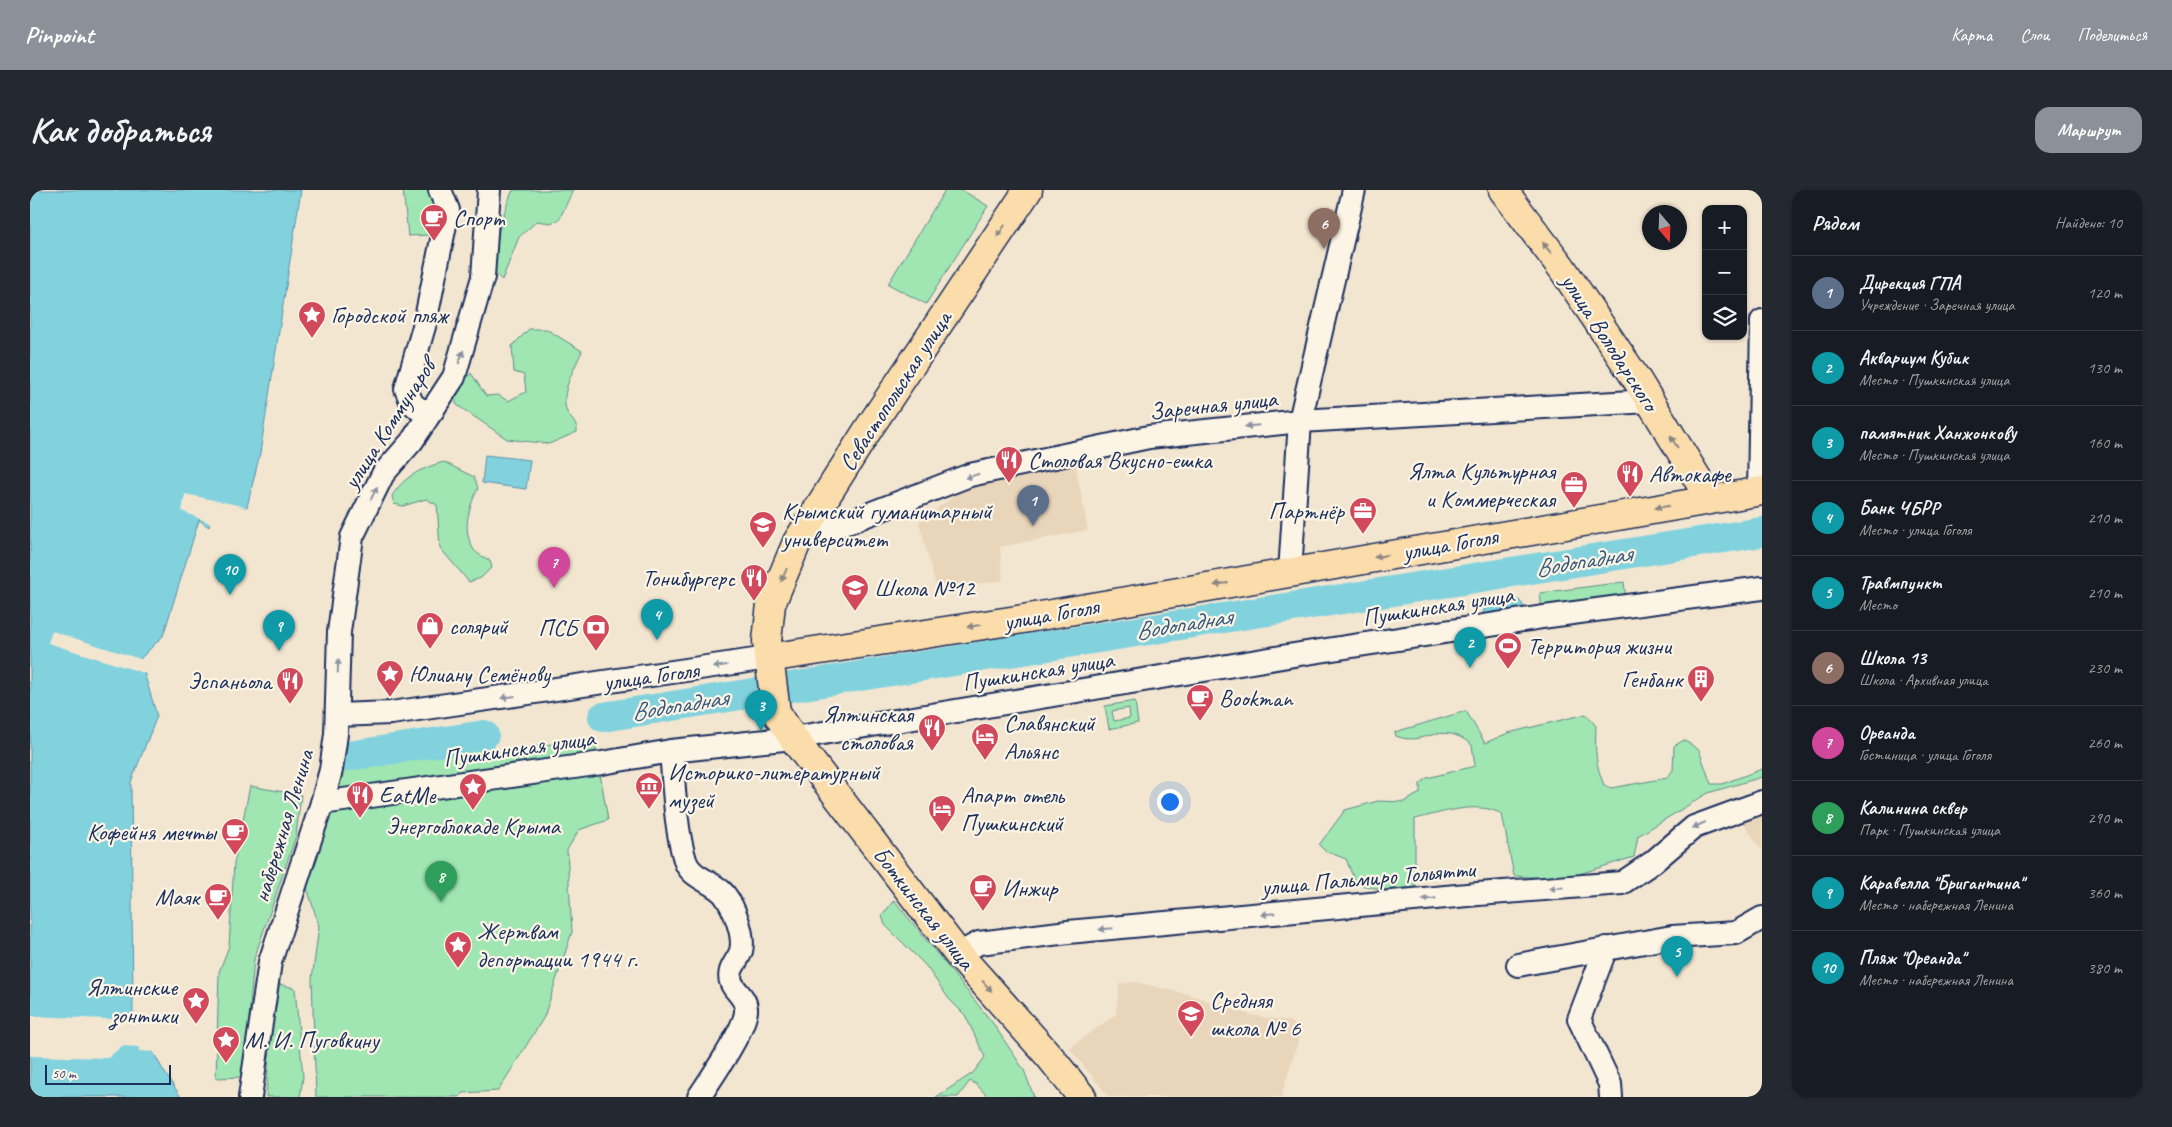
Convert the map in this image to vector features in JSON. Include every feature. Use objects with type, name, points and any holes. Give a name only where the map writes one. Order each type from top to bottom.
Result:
[{"type":"main road","name":"Севастопольская улица","points":[[776,712],[767,641],[771,604],[797,542],[869,428],[1028,190]]},
{"type":"main road","name":"улица Володарского","points":[[1504,190],[1562,268],[1650,401],[1710,498]]},
{"type":"main road","name":"улица Гоголя","points":[[769,664],[1710,498],[1761,491]]},
{"type":"main road","name":"Боткинская улица","points":[[776,712],[792,738],[958,954],[1050,1057],[1082,1097]]},
{"type":"street","points":[[433,410],[427,412],[420,410],[412,403],[406,388],[425,323],[448,210],[440,190]]},
{"type":"street","name":"улица Коммунаров","points":[[352,537],[383,474],[412,441],[454,377],[469,332],[483,277],[490,190]]},
{"type":"street","points":[[1290,572],[1300,421],[1354,190]]},
{"type":"street","points":[[1761,491],[1762,321]]},
{"type":"street","name":"Заречная улица","points":[[797,542],[970,475],[1149,437],[1300,421],[1650,401]]},
{"type":"street","name":"набережная Ленина","points":[[250,1097],[270,962],[331,770],[336,725],[339,632],[352,537]]},
{"type":"street","name":"Пушкинская улица","points":[[322,803],[593,765],[671,750],[792,738],[1300,654],[1543,617],[1762,588]]},
{"type":"street","name":"улица Гоголя","points":[[336,725],[390,714],[769,664]]},
{"type":"street","points":[[671,750],[684,859],[695,874],[723,893],[732,910],[742,939],[741,952],[730,972],[734,989],[746,1005],[746,1015],[724,1059],[699,1097]]},
{"type":"street","name":"улица Пальмиро Тольятти","points":[[958,954],[979,943],[1068,932],[1478,894],[1622,883],[1653,862],[1694,827],[1753,805]]},
{"type":"street","points":[[1518,965],[1672,937],[1736,933],[1762,918]]},
{"type":"street","points":[[1606,948],[1579,1019],[1610,1084],[1611,1097]]},
{"type":"shaded area","points":[[1075,463],[1088,530],[1000,547],[1003,580],[937,591],[919,522],[974,481]]},
{"type":"shaded area","points":[[1762,816],[1762,851],[1743,822]]},
{"type":"shaded area","name":"Средняя школа № 6","points":[[1136,982],[1187,994],[1250,1015],[1289,1021],[1302,1028],[1281,1097],[1109,1097],[1069,1048],[1116,1014],[1119,984]]},
{"type":"green space","points":[[403,190],[440,190],[432,235],[408,236]]},
{"type":"green space","points":[[513,190],[573,190],[559,220],[550,223],[537,221],[519,237],[502,280],[494,271],[493,256],[500,226]]},
{"type":"green space","points":[[945,190],[962,190],[988,206],[926,304],[888,284]]},
{"type":"green space","points":[[529,329],[546,329],[582,351],[566,389],[565,397],[567,412],[575,424],[577,432],[549,444],[507,439],[457,405],[453,394],[471,373],[486,396],[498,395],[508,401],[526,392],[524,375],[514,372],[512,346]]},
{"type":"green space","points":[[444,462],[474,477],[478,488],[469,511],[468,534],[474,550],[490,561],[492,567],[481,578],[469,582],[440,548],[437,505],[426,499],[403,506],[394,504],[392,496],[402,483],[414,474]]},
{"type":"green space","points":[[1624,582],[1626,600],[1542,611],[1540,593]]},
{"type":"green space","points":[[1135,701],[1138,723],[1109,729],[1105,706]],"holes":[[[1129,708],[1130,718],[1114,721],[1112,711]]]},
{"type":"green space","points":[[1466,711],[1485,743],[1508,733],[1586,714],[1596,726],[1596,756],[1601,777],[1604,785],[1611,788],[1667,778],[1673,770],[1674,746],[1684,740],[1699,750],[1711,784],[1722,784],[1762,769],[1762,777],[1708,793],[1638,836],[1634,857],[1563,879],[1514,876],[1502,814],[1492,810],[1470,808],[1415,819],[1415,887],[1385,890],[1356,884],[1346,859],[1325,851],[1319,845],[1345,810],[1378,801],[1404,802],[1420,793],[1420,784],[1427,778],[1475,766],[1472,745],[1460,737],[1441,733],[1415,739],[1406,739],[1396,736],[1395,732]]},
{"type":"green space","points":[[594,738],[608,820],[579,830],[567,850],[572,932],[544,1017],[498,1091],[462,1093],[460,1097],[316,1097],[312,979],[319,926],[304,878],[342,762],[492,743],[496,752]]},
{"type":"green space","points":[[250,786],[301,795],[296,836],[254,959],[244,1077],[216,1078],[219,972],[229,946],[234,863]]},
{"type":"green space","points":[[894,900],[992,1022],[1024,1070],[1034,1097],[988,1097],[976,1084],[970,1081],[958,1097],[936,1097],[973,1073],[985,1057],[965,1015],[949,999],[926,966],[885,925],[882,916]]},
{"type":"green space","points":[[274,983],[295,988],[303,1077],[300,1097],[266,1097]]},
{"type":"water","points":[[30,190],[301,190],[260,453],[247,507],[213,509],[209,527],[199,520],[163,636],[140,659],[157,716],[131,782],[133,1015],[163,1070],[181,1097],[30,1097]]},
{"type":"water","points":[[485,455],[530,460],[526,489],[482,483]]},
{"type":"water","points":[[1519,600],[1523,605],[1523,609],[1485,615],[1483,612],[1487,604]]},
{"type":"pier","points":[[185,494],[249,507],[215,511],[212,524],[182,511]]},
{"type":"pier","points":[[52,631],[143,660],[147,674],[48,643]]},
{"type":"pier","points":[[30,1016],[107,1019],[137,1017],[156,1052],[139,1051],[139,1047],[122,1046],[108,1058],[30,1056]]},
{"type":"waterway","name":"Водопадная","points":[[603,717],[1762,532]]},
{"type":"waterway","name":"Водопадная","points":[[342,757],[484,735]]},
{"type":"place","name":"Спорт","points":[[434,242]]},
{"type":"place","name":"Школа 13","points":[[1324,249]]},
{"type":"place","name":"Городской пляж","points":[[312,339]]},
{"type":"place","name":"Столовая Вкусно-ешка","points":[[1009,484]]},
{"type":"place","name":"Автокафе","points":[[1630,498]]},
{"type":"place","name":"Ялта Культурная и Коммерческая","points":[[1574,509]]},
{"type":"place","name":"Дирекция ГПА","points":[[1033,526]]},
{"type":"place","name":"Партнёр","points":[[1363,535]]},
{"type":"place","name":"Крымский гуманитарный университет","points":[[763,549]]},
{"type":"place","name":"Ореанда","points":[[554,588]]},
{"type":"place","name":"Пляж \"Ореанда\"","points":[[230,595]]},
{"type":"place","name":"Тонибургерс","points":[[754,602]]},
{"type":"place","name":"Школа №12","points":[[855,612]]},
{"type":"place","name":"Банк ЧБРР","points":[[657,640]]},
{"type":"place","name":"солярий","points":[[430,650]]},
{"type":"place","name":"Каравелла \"Бригантина\"","points":[[279,651]]},
{"type":"place","name":"ПСБ","points":[[596,652]]},
{"type":"place","name":"Аквариум Кубик","points":[[1470,668]]},
{"type":"place","name":"Территория жизни","points":[[1508,670]]},
{"type":"place","name":"Юлиану Семёнову","points":[[390,698]]},
{"type":"place","name":"Генбанк","points":[[1701,703]]},
{"type":"place","name":"Эспаньола","points":[[290,705]]},
{"type":"place","name":"Bookman","points":[[1200,722]]},
{"type":"place","name":"памятник Ханжонкову","points":[[761,731]]},
{"type":"place","name":"Ялтинская столовая","points":[[932,752]]},
{"type":"place","name":"Славянский Альянс","points":[[985,761]]},
{"type":"place","name":"Историко-литературный музей","points":[[649,810]]},
{"type":"place","name":"Энергоблокаде Крыма","points":[[473,811]]},
{"type":"place","name":"EatMe","points":[[360,819]]},
{"type":"place","name":"Апарт отель Пушкинский","points":[[942,833]]},
{"type":"place","name":"Кофейня мечты","points":[[235,856]]},
{"type":"place","name":"Калинина сквер","points":[[441,902]]},
{"type":"place","name":"Инжир","points":[[983,912]]},
{"type":"place","name":"Маяк","points":[[218,921]]},
{"type":"place","name":"Жертвам депортации 1944 г.","points":[[458,969]]},
{"type":"place","name":"Травмпункт","points":[[1677,977]]},
{"type":"place","name":"Ялтинские зонтики","points":[[196,1025]]},
{"type":"place","name":"Средняя школа № 6","points":[[1191,1038]]},
{"type":"place","name":"М. И. Пуговкину","points":[[226,1064]]}]
